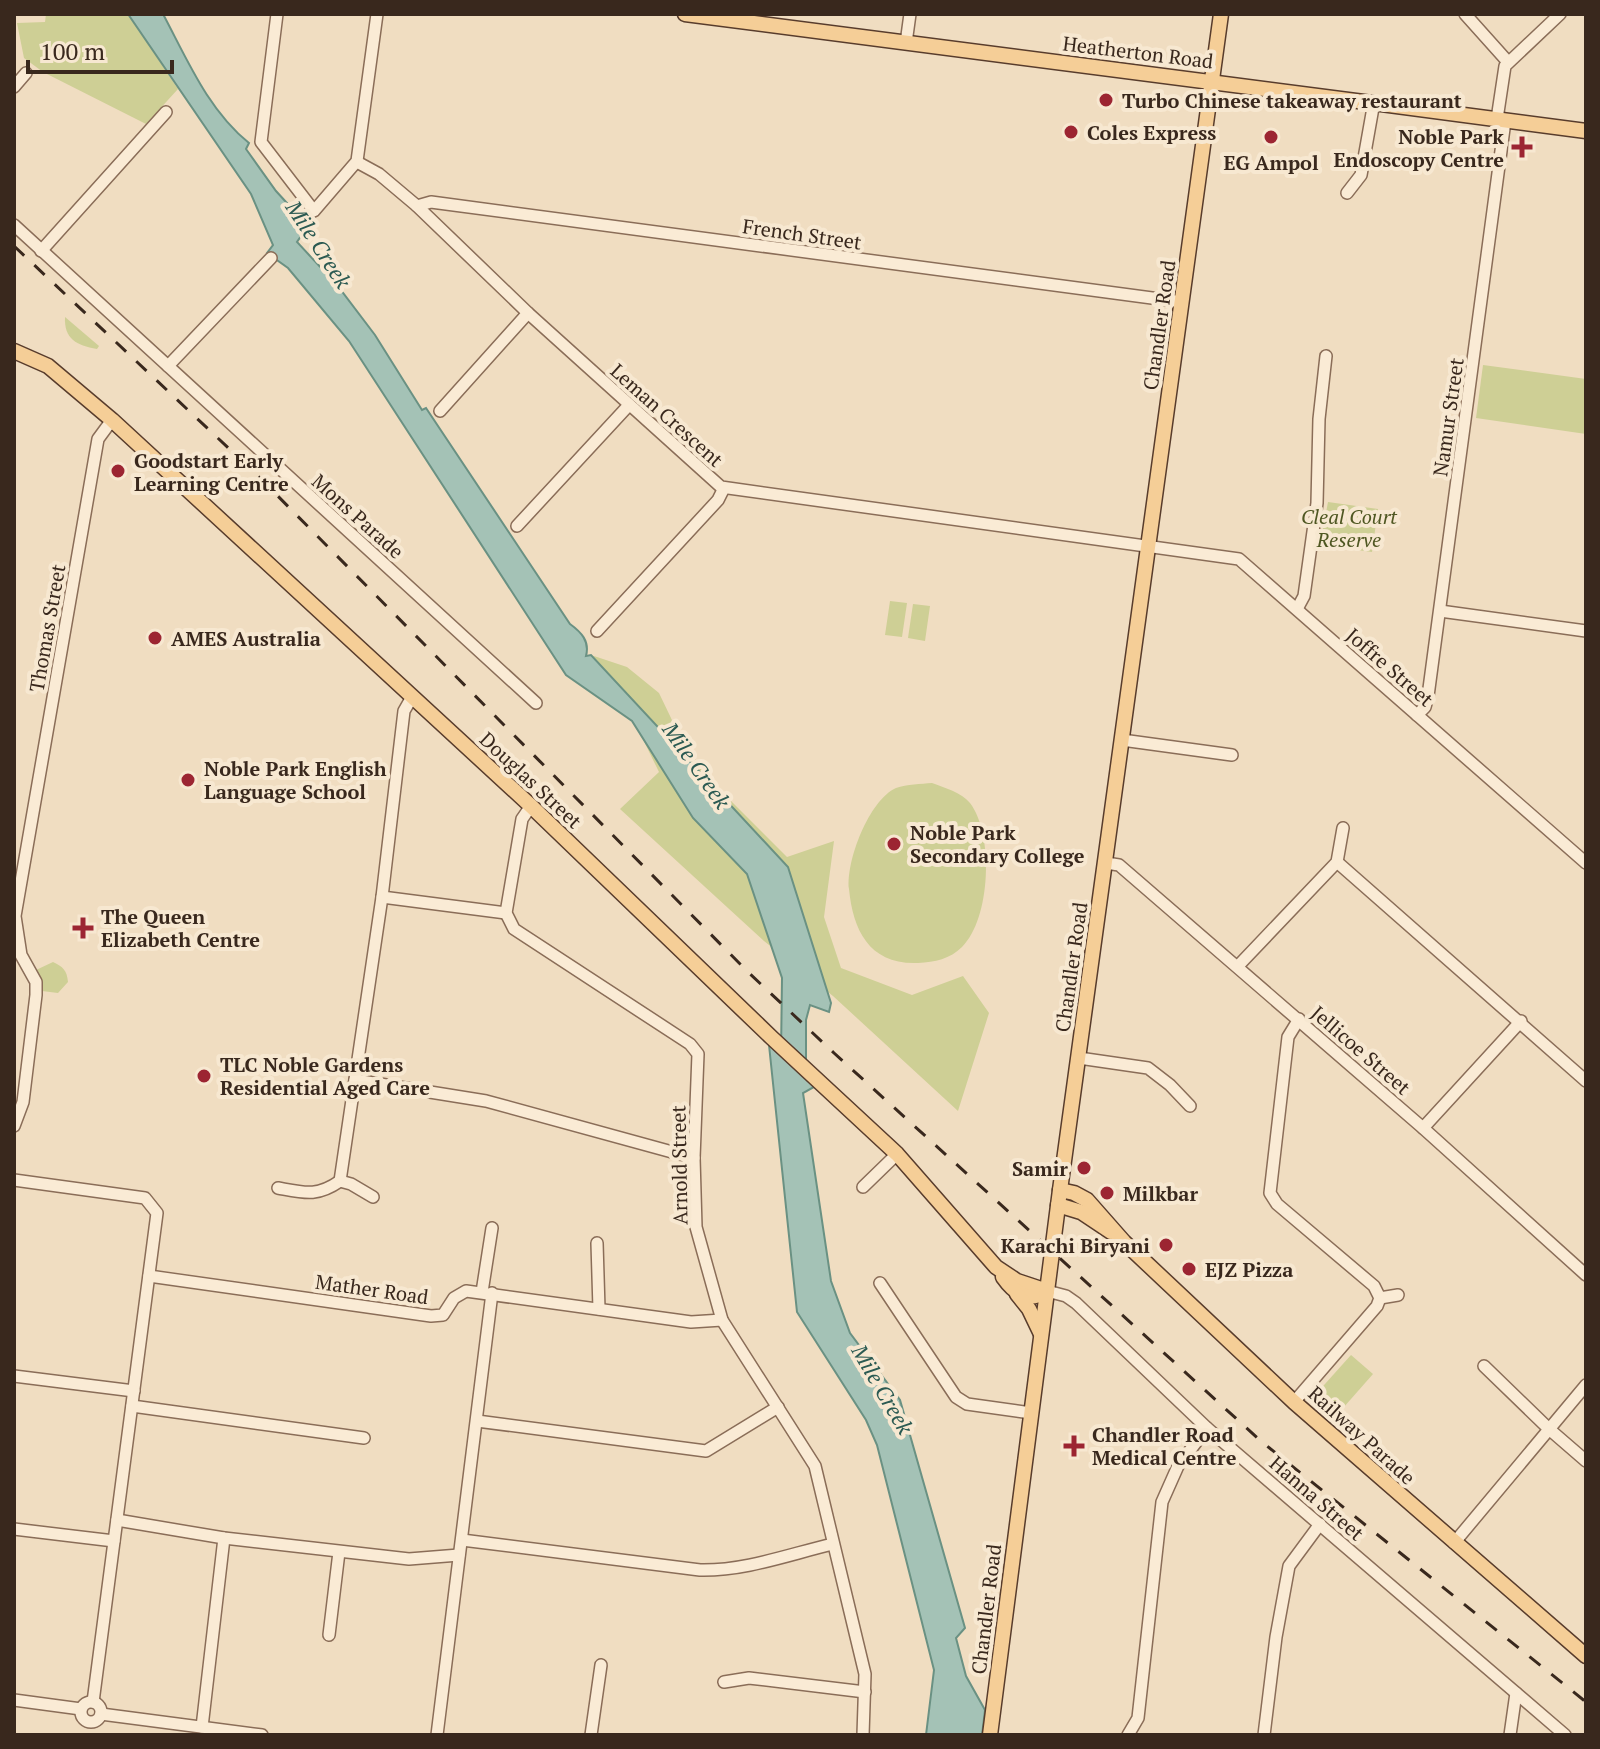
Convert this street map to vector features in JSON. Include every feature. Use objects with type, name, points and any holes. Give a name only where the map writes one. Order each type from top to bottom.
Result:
[{"type":"main road","name":"Heatherton Road","points":[[685,14],[1586,131]]},
{"type":"main road","name":"Chandler Road","points":[[990,1735],[1059,1198],[1221,14]]},
{"type":"main road","name":"Douglas Street","points":[[14,351],[48,366],[112,420],[531,806],[897,1154],[994,1264],[1029,1309],[1042,1335]]},
{"type":"main road","name":"Railway Parade","points":[[1059,1198],[1077,1194],[1087,1200],[1118,1236],[1294,1402],[1586,1656]]},
{"type":"main road","name":"Douglas Street","points":[[994,1264],[1017,1281],[1047,1291]]},
{"type":"main road","points":[[994,1264],[1022,1275],[1050,1268]]},
{"type":"main road","points":[[1011,1288],[1030,1298],[1047,1291]]},
{"type":"street","points":[[277,14],[261,142],[314,211]]},
{"type":"street","points":[[305,221],[358,159],[377,14]]},
{"type":"street","points":[[906,43],[910,14]]},
{"type":"street","points":[[1465,14],[1508,62],[1560,14]]},
{"type":"street","name":"Namur Street","points":[[1417,715],[1425,707],[1428,696],[1440,611],[1501,120],[1502,76],[1508,62]]},
{"type":"street","points":[[14,87],[26,73]]},
{"type":"street","points":[[1347,193],[1361,175],[1374,102]]},
{"type":"street","points":[[41,251],[166,112]]},
{"type":"street","name":"Leman Crescent","points":[[358,159],[374,165],[379,174],[417,206],[528,313],[724,488],[1149,546]]},
{"type":"street","name":"French Street","points":[[417,206],[431,202],[1182,302]]},
{"type":"street","name":"Mons Parade","points":[[14,225],[536,703]]},
{"type":"street","points":[[168,366],[271,258]]},
{"type":"street","points":[[440,411],[528,313]]},
{"type":"street","points":[[1297,609],[1304,596],[1317,503],[1319,419],[1326,356]]},
{"type":"street","points":[[517,526],[629,405]]},
{"type":"street","name":"Thomas Street","points":[[14,1126],[23,1102],[36,995],[36,982],[21,955],[15,916],[98,439],[112,420]]},
{"type":"street","points":[[597,631],[718,500],[724,488]]},
{"type":"street","name":"Joffre Street","points":[[1149,546],[1239,559],[1586,863]]},
{"type":"street","points":[[1440,611],[1586,631]]},
{"type":"street","points":[[278,1188],[304,1193],[323,1192],[340,1181],[382,897],[404,711],[412,697]]},
{"type":"street","points":[[1122,740],[1232,755]]},
{"type":"street","points":[[382,897],[506,913],[522,819],[531,806]]},
{"type":"street","points":[[1238,966],[1337,862],[1343,828]]},
{"type":"street","points":[[14,840],[29,843]]},
{"type":"street","points":[[1337,862],[1586,1081]]},
{"type":"street","name":"Jellicoe Street","points":[[1106,863],[1119,865],[1238,966],[1586,1275]]},
{"type":"street","name":"Arnold Street","points":[[506,913],[514,929],[690,1044],[698,1054],[694,1158],[696,1227],[722,1320],[815,1466],[860,1652],[865,1692],[863,1735]]},
{"type":"street","points":[[1294,1402],[1377,1306],[1380,1298],[1374,1286],[1277,1204],[1270,1193],[1288,1037],[1299,1019]]},
{"type":"street","points":[[1423,1128],[1521,1021]]},
{"type":"street","points":[[1079,1058],[1148,1068],[1190,1106]]},
{"type":"street","points":[[355,1080],[486,1101],[694,1158]]},
{"type":"street","points":[[863,1187],[897,1154]]},
{"type":"street","points":[[14,1180],[145,1198],[157,1213],[93,1702]]},
{"type":"street","points":[[340,1181],[373,1197]]},
{"type":"street","points":[[437,1735],[477,1421],[492,1228]]},
{"type":"street","points":[[597,1243],[599,1309]]},
{"type":"street","name":"Mather Road","points":[[149,1276],[431,1316],[443,1315],[454,1298],[466,1291],[487,1293]]},
{"type":"street","points":[[880,1283],[956,1397],[967,1404],[1031,1413]]},
{"type":"street","name":"Hanna Street","points":[[1047,1291],[1066,1296],[1076,1303],[1207,1428],[1565,1735]]},
{"type":"street","points":[[487,1293],[691,1322],[722,1320]]},
{"type":"street","points":[[1380,1298],[1398,1295]]},
{"type":"street","points":[[1484,1366],[1586,1461]]},
{"type":"street","points":[[14,1376],[134,1391]]},
{"type":"street","points":[[1454,1543],[1586,1385]]},
{"type":"street","points":[[132,1406],[364,1438]]},
{"type":"street","points":[[477,1421],[706,1451],[778,1407]]},
{"type":"street","points":[[1128,1735],[1138,1718],[1162,1502],[1178,1466],[1207,1428]]},
{"type":"street","points":[[117,1520],[224,1538],[339,1552],[409,1559],[459,1555]]},
{"type":"street","points":[[1264,1735],[1276,1637],[1289,1566],[1320,1524]]},
{"type":"street","points":[[14,1529],[114,1541]]},
{"type":"street","points":[[202,1727],[224,1538]]},
{"type":"street","points":[[462,1540],[710,1570],[741,1566],[833,1544]]},
{"type":"street","points":[[329,1635],[339,1552]]},
{"type":"street","points":[[591,1735],[601,1665]]},
{"type":"street","points":[[724,1682],[749,1678],[865,1692]]},
{"type":"street","points":[[1510,1735],[1516,1693]]},
{"type":"street","points":[[14,1700],[81,1709]]},
{"type":"street","points":[[87,1702],[93,1702],[101,1708],[101,1714],[96,1721],[90,1722],[84,1719],[81,1709],[87,1702]]},
{"type":"street","points":[[101,1714],[262,1735]]},
{"type":"street","points":[[84,1735],[90,1722]]},
{"type":"green space","points":[[46,14],[128,14],[178,89],[146,124],[43,72],[24,58],[17,23],[45,22]]},
{"type":"green space","points":[[65,317],[99,346],[97,349],[69,336]]},
{"type":"green space","points":[[1483,365],[1586,379],[1586,434],[1476,418]]},
{"type":"green space","name":"Cleal Court Reserve","points":[[1328,502],[1378,509],[1372,552],[1320,545]]},
{"type":"green space","points":[[890,601],[907,603],[902,637],[885,635]]},
{"type":"green space","points":[[913,604],[930,606],[925,641],[908,638]]},
{"type":"green space","points":[[591,655],[627,667],[659,693],[682,741],[712,782],[787,857],[834,841],[824,917],[841,968],[912,995],[963,976],[989,1013],[958,1111],[833,996],[764,941],[620,809],[659,772],[634,721],[587,657]]},
{"type":"green space","points":[[932,783],[962,796],[978,817],[986,855],[984,897],[972,934],[957,951],[936,961],[901,962],[876,952],[860,931],[849,889],[851,863],[868,818],[886,795],[896,788]]},
{"type":"green space","points":[[53,962],[64,969],[68,982],[58,993],[42,991],[36,970]]},
{"type":"green space","points":[[1351,1355],[1373,1374],[1336,1416],[1317,1400],[1316,1394]]},
{"type":"water","name":"Mile Creek","points":[[128,14],[163,14],[210,100],[249,143],[246,149],[276,191],[308,226],[297,242],[337,285],[375,335],[422,410],[426,408],[570,624],[584,637],[586,656],[591,655],[788,867],[831,1003],[829,1012],[810,1005],[806,1020],[806,1078],[814,1087],[803,1093],[831,1281],[850,1333],[900,1400],[965,1628],[956,1638],[966,1676],[985,1710],[982,1735],[926,1735],[934,1670],[877,1445],[866,1420],[797,1312],[769,1045],[781,1054],[782,978],[747,874],[693,818],[632,721],[566,675],[349,341],[288,268],[267,253],[273,245],[251,194]]},
{"type":"railway","points":[[14,246],[257,475],[748,972],[834,1053],[1262,1442],[1586,1702]]},
{"type":"place","name":"Turbo Chinese takeaway restaurant","points":[[1106,100]]},
{"type":"place","name":"Coles Express","points":[[1071,132]]},
{"type":"place","name":"EG Ampol","points":[[1271,137]]},
{"type":"place","name":"Noble Park Endoscopy Centre","points":[[1522,147]]},
{"type":"place","name":"Goodstart Early Learning Centre","points":[[118,471]]},
{"type":"place","name":"AMES Australia","points":[[155,638]]},
{"type":"place","name":"Noble Park English Language School","points":[[188,780]]},
{"type":"place","name":"Noble Park Secondary College","points":[[894,844]]},
{"type":"place","name":"The Queen Elizabeth Centre","points":[[83,928]]},
{"type":"place","name":"TLC Noble Gardens Residential Aged Care","points":[[204,1076]]},
{"type":"place","name":"Samir","points":[[1084,1168]]},
{"type":"place","name":"Milkbar","points":[[1107,1193]]},
{"type":"place","name":"Karachi Biryani","points":[[1166,1245]]},
{"type":"place","name":"EJZ Pizza","points":[[1189,1269]]},
{"type":"place","name":"Chandler Road Medical Centre","points":[[1074,1446]]}]
